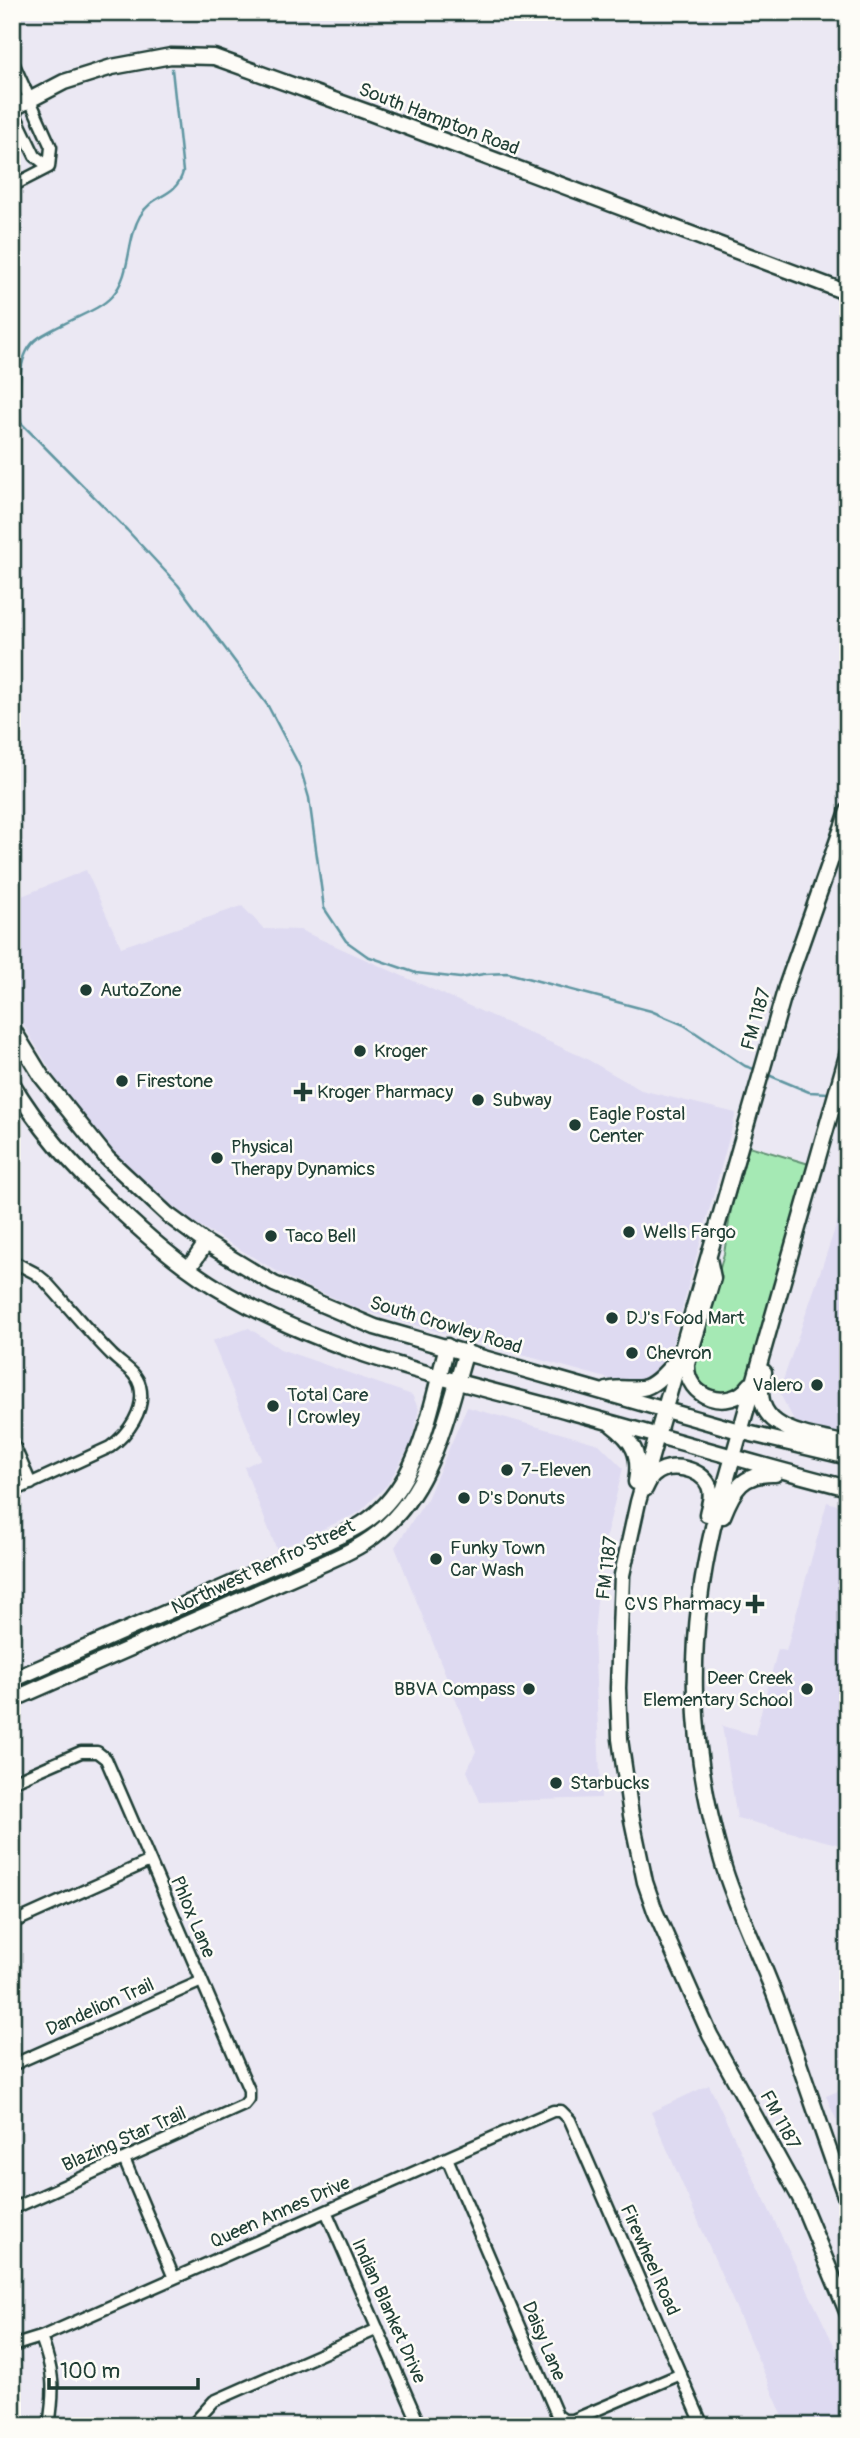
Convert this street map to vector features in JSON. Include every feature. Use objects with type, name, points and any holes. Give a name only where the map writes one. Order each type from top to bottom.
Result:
[{"type":"main road","name":"South Hampton Road","points":[[12,109],[64,82],[138,61],[171,56],[214,57],[848,293]]},
{"type":"main road","name":"FM 1187","points":[[848,811],[786,986],[638,1502],[622,1575],[618,1688],[620,1739],[631,1815],[645,1882],[710,2035],[800,2198],[848,2314]]},
{"type":"main road","name":"South Crowley Road","points":[[12,1028],[41,1075],[107,1157],[168,1215],[206,1243],[274,1284],[375,1326],[739,1431],[848,1457]]},
{"type":"main road","name":"FM 1187","points":[[848,1052],[713,1527],[697,1619],[693,1683],[703,1784],[723,1864],[777,2002],[848,2204]]},
{"type":"main road","points":[[12,1083],[50,1136],[91,1184],[145,1236],[229,1295],[295,1328],[355,1352],[848,1488]]},
{"type":"main road","points":[[805,1200],[810,1215],[762,1378],[763,1405],[766,1413],[780,1426],[848,1444]]},
{"type":"main road","points":[[188,1268],[206,1243]]},
{"type":"main road","points":[[709,1258],[713,1278],[687,1364],[687,1374],[694,1389],[708,1397],[733,1399],[745,1392],[757,1373]]},
{"type":"main road","name":"Northwest Renfro Street","points":[[12,1680],[311,1549],[356,1528],[380,1511],[395,1494],[410,1468],[422,1438],[447,1346]]},
{"type":"main road","name":"Northwest Renfro Street","points":[[12,1700],[365,1543],[393,1520],[413,1497],[428,1469],[466,1351]]},
{"type":"main road","points":[[603,1392],[614,1388],[642,1388],[650,1385],[678,1359]]},
{"type":"main road","points":[[608,1422],[624,1434],[637,1455],[639,1466],[618,1563],[622,1575]]},
{"type":"main road","points":[[638,1502],[654,1475],[669,1469],[683,1468],[698,1473],[710,1489],[711,1498],[692,1580],[687,1629],[687,1693],[694,1708]]},
{"type":"main road","points":[[713,1527],[722,1520],[741,1483],[752,1476],[763,1474],[793,1474]]},
{"type":"main road","points":[[380,1511],[393,1520]]},
{"type":"street","points":[[12,60],[51,147],[49,167]]},
{"type":"street","points":[[12,109],[35,156],[49,167]]},
{"type":"street","points":[[12,186],[49,167]]},
{"type":"street","points":[[12,1261],[45,1281],[113,1356],[133,1373],[140,1386],[138,1409],[132,1426],[123,1437],[110,1447],[12,1492]]},
{"type":"street","points":[[12,1441],[30,1484]]},
{"type":"street","name":"Phlox Lane","points":[[12,1782],[80,1752],[97,1752],[106,1759],[250,2090],[249,2099]]},
{"type":"street","points":[[12,1923],[150,1861]]},
{"type":"street","name":"Dandelion Trail","points":[[12,2065],[202,1981]]},
{"type":"street","name":"Blazing Star Trail","points":[[12,2208],[244,2105],[249,2099]]},
{"type":"street","name":"Queen Annes Drive","points":[[12,2346],[41,2337],[553,2111],[561,2112]]},
{"type":"street","name":"Firewheel Road","points":[[561,2112],[570,2120],[703,2426]]},
{"type":"street","name":"Daisy Lane","points":[[447,2158],[557,2415],[564,2420],[573,2420],[681,2374]]},
{"type":"street","points":[[124,2159],[174,2278]]},
{"type":"street","name":"Indian Blanket Drive","points":[[326,2211],[420,2426]]},
{"type":"street","points":[[195,2422],[214,2401],[378,2329]]},
{"type":"street","points":[[41,2337],[52,2370],[50,2426]]},
{"type":"shaded area","points":[[86,870],[121,947],[242,906],[264,929],[300,930],[585,1058],[641,1090],[736,1113],[667,1363],[655,1376],[639,1383],[617,1381],[364,1311],[292,1280],[195,1223],[158,1195],[90,1125],[59,1084],[12,1003],[12,900]]},
{"type":"shaded area","points":[[848,1191],[848,1436],[795,1422],[779,1392]]},
{"type":"shaded area","points":[[249,1328],[280,1349],[412,1395],[419,1409],[410,1446],[387,1485],[360,1512],[277,1550],[244,1467],[261,1459],[212,1341]]},
{"type":"shaded area","points":[[467,1407],[599,1444],[623,1468],[601,1557],[594,1635],[601,1798],[480,1802],[467,1771],[476,1751],[395,1547],[427,1499]]},
{"type":"shaded area","name":"Deer Creek Elementary School","points":[[827,1502],[848,1508],[848,1847],[737,1818],[722,1726],[755,1735],[778,1649],[786,1651]]},
{"type":"shaded area","points":[[709,2085],[848,2374],[848,2426],[787,2426],[651,2112]]},
{"type":"shaded area","points":[[848,2087],[848,2147],[826,2096]]},
{"type":"green space","points":[[749,1146],[809,1164],[745,1385],[740,1391],[719,1394],[698,1384],[692,1364],[724,1254],[731,1209]]},
{"type":"waterway","points":[[172,69],[183,172],[180,180],[170,191],[151,203],[140,216],[123,278],[112,296],[96,308],[38,338],[30,346],[20,378],[21,423],[178,585],[268,706],[300,767],[309,798],[324,908],[346,941],[367,956],[416,973],[460,978],[508,973],[651,1011],[684,1025],[745,1066],[757,1070]]},
{"type":"waterway","points":[[766,1074],[809,1092],[829,1093]]},
{"type":"place","name":"AutoZone","points":[[86,990]]},
{"type":"place","name":"Kroger","points":[[360,1051]]},
{"type":"place","name":"Firestone","points":[[122,1081]]},
{"type":"place","name":"Kroger Pharmacy","points":[[303,1092]]},
{"type":"place","name":"Subway","points":[[478,1100]]},
{"type":"place","name":"Eagle Postal Center","points":[[575,1125]]},
{"type":"place","name":"Physical Therapy Dynamics","points":[[217,1158]]},
{"type":"place","name":"Wells Fargo","points":[[629,1232]]},
{"type":"place","name":"Taco Bell","points":[[271,1236]]},
{"type":"place","name":"DJ's Food Mart","points":[[612,1318]]},
{"type":"place","name":"Chevron","points":[[632,1353]]},
{"type":"place","name":"Valero","points":[[817,1385]]},
{"type":"place","name":"Total Care | Crowley","points":[[273,1406]]},
{"type":"place","name":"7-Eleven","points":[[507,1470]]},
{"type":"place","name":"D's Donuts","points":[[464,1498]]},
{"type":"place","name":"Funky Town Car Wash","points":[[436,1559]]},
{"type":"place","name":"CVS Pharmacy","points":[[755,1604]]},
{"type":"place","name":"BBVA Compass","points":[[529,1689]]},
{"type":"place","name":"Deer Creek Elementary School","points":[[807,1689]]},
{"type":"place","name":"Starbucks","points":[[556,1783]]}]
